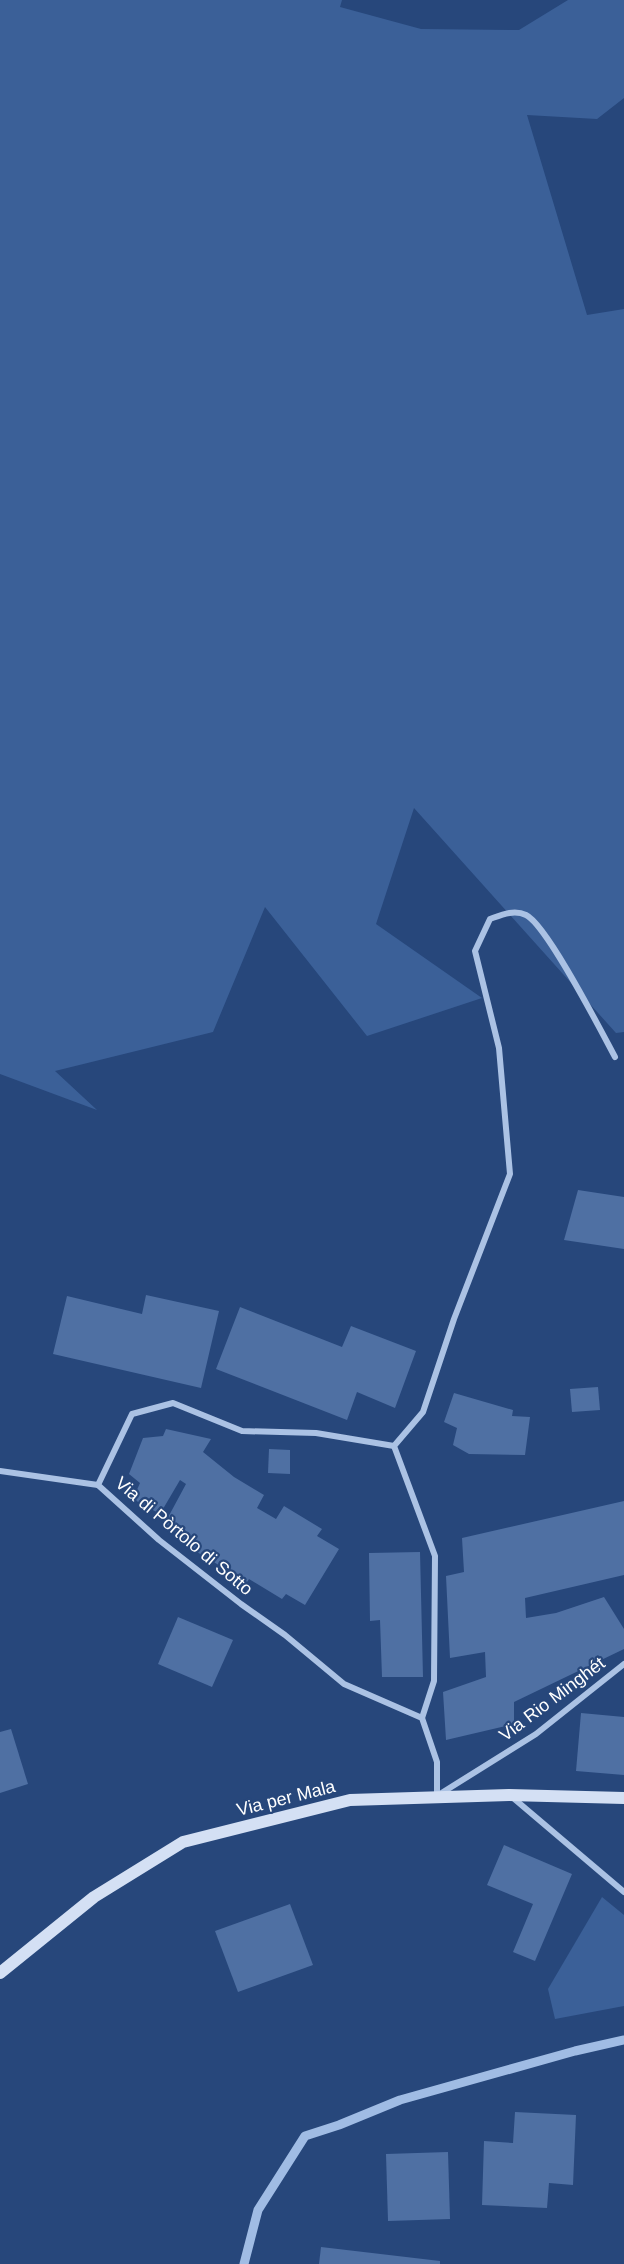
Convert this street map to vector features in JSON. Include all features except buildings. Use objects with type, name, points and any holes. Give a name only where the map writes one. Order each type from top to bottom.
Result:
[{"type":"main road","name":"Via per Mala","points":[[0,1973],[94,1897],[183,1842],[350,1800],[509,1795],[624,1798]]},
{"type":"street","points":[[437,1796],[437,1762],[422,1718],[434,1681],[435,1556],[394,1446],[423,1412],[454,1319],[510,1174],[499,1048],[475,951],[490,919],[507,912],[526,915],[545,934],[615,1057]]},
{"type":"street","name":"Via di Pòrtolo di Sotto","points":[[394,1446],[316,1432],[242,1431],[174,1403],[132,1414],[98,1485],[159,1540],[285,1635],[344,1684],[422,1718]]},
{"type":"street","points":[[0,1471],[98,1485]]},
{"type":"street","name":"Via Rio Minghét","points":[[437,1796],[536,1734],[624,1664]]},
{"type":"street","points":[[509,1795],[624,1892]]},
{"type":"shaded area","points":[[0,0],[342,0],[340,7],[421,29],[519,30],[568,0],[624,0],[624,98],[597,119],[527,115],[587,315],[624,309],[624,1032],[616,1033],[414,808],[376,924],[482,998],[367,1036],[265,907],[213,1032],[55,1071],[97,1110],[0,1074]]},
{"type":"shaded area","points":[[602,1897],[624,1915],[624,2006],[555,2019],[548,1989]]},
{"type":"waterway","points":[[244,2264],[258,2210],[305,2136],[400,2100],[575,2051],[624,2040]]}]
